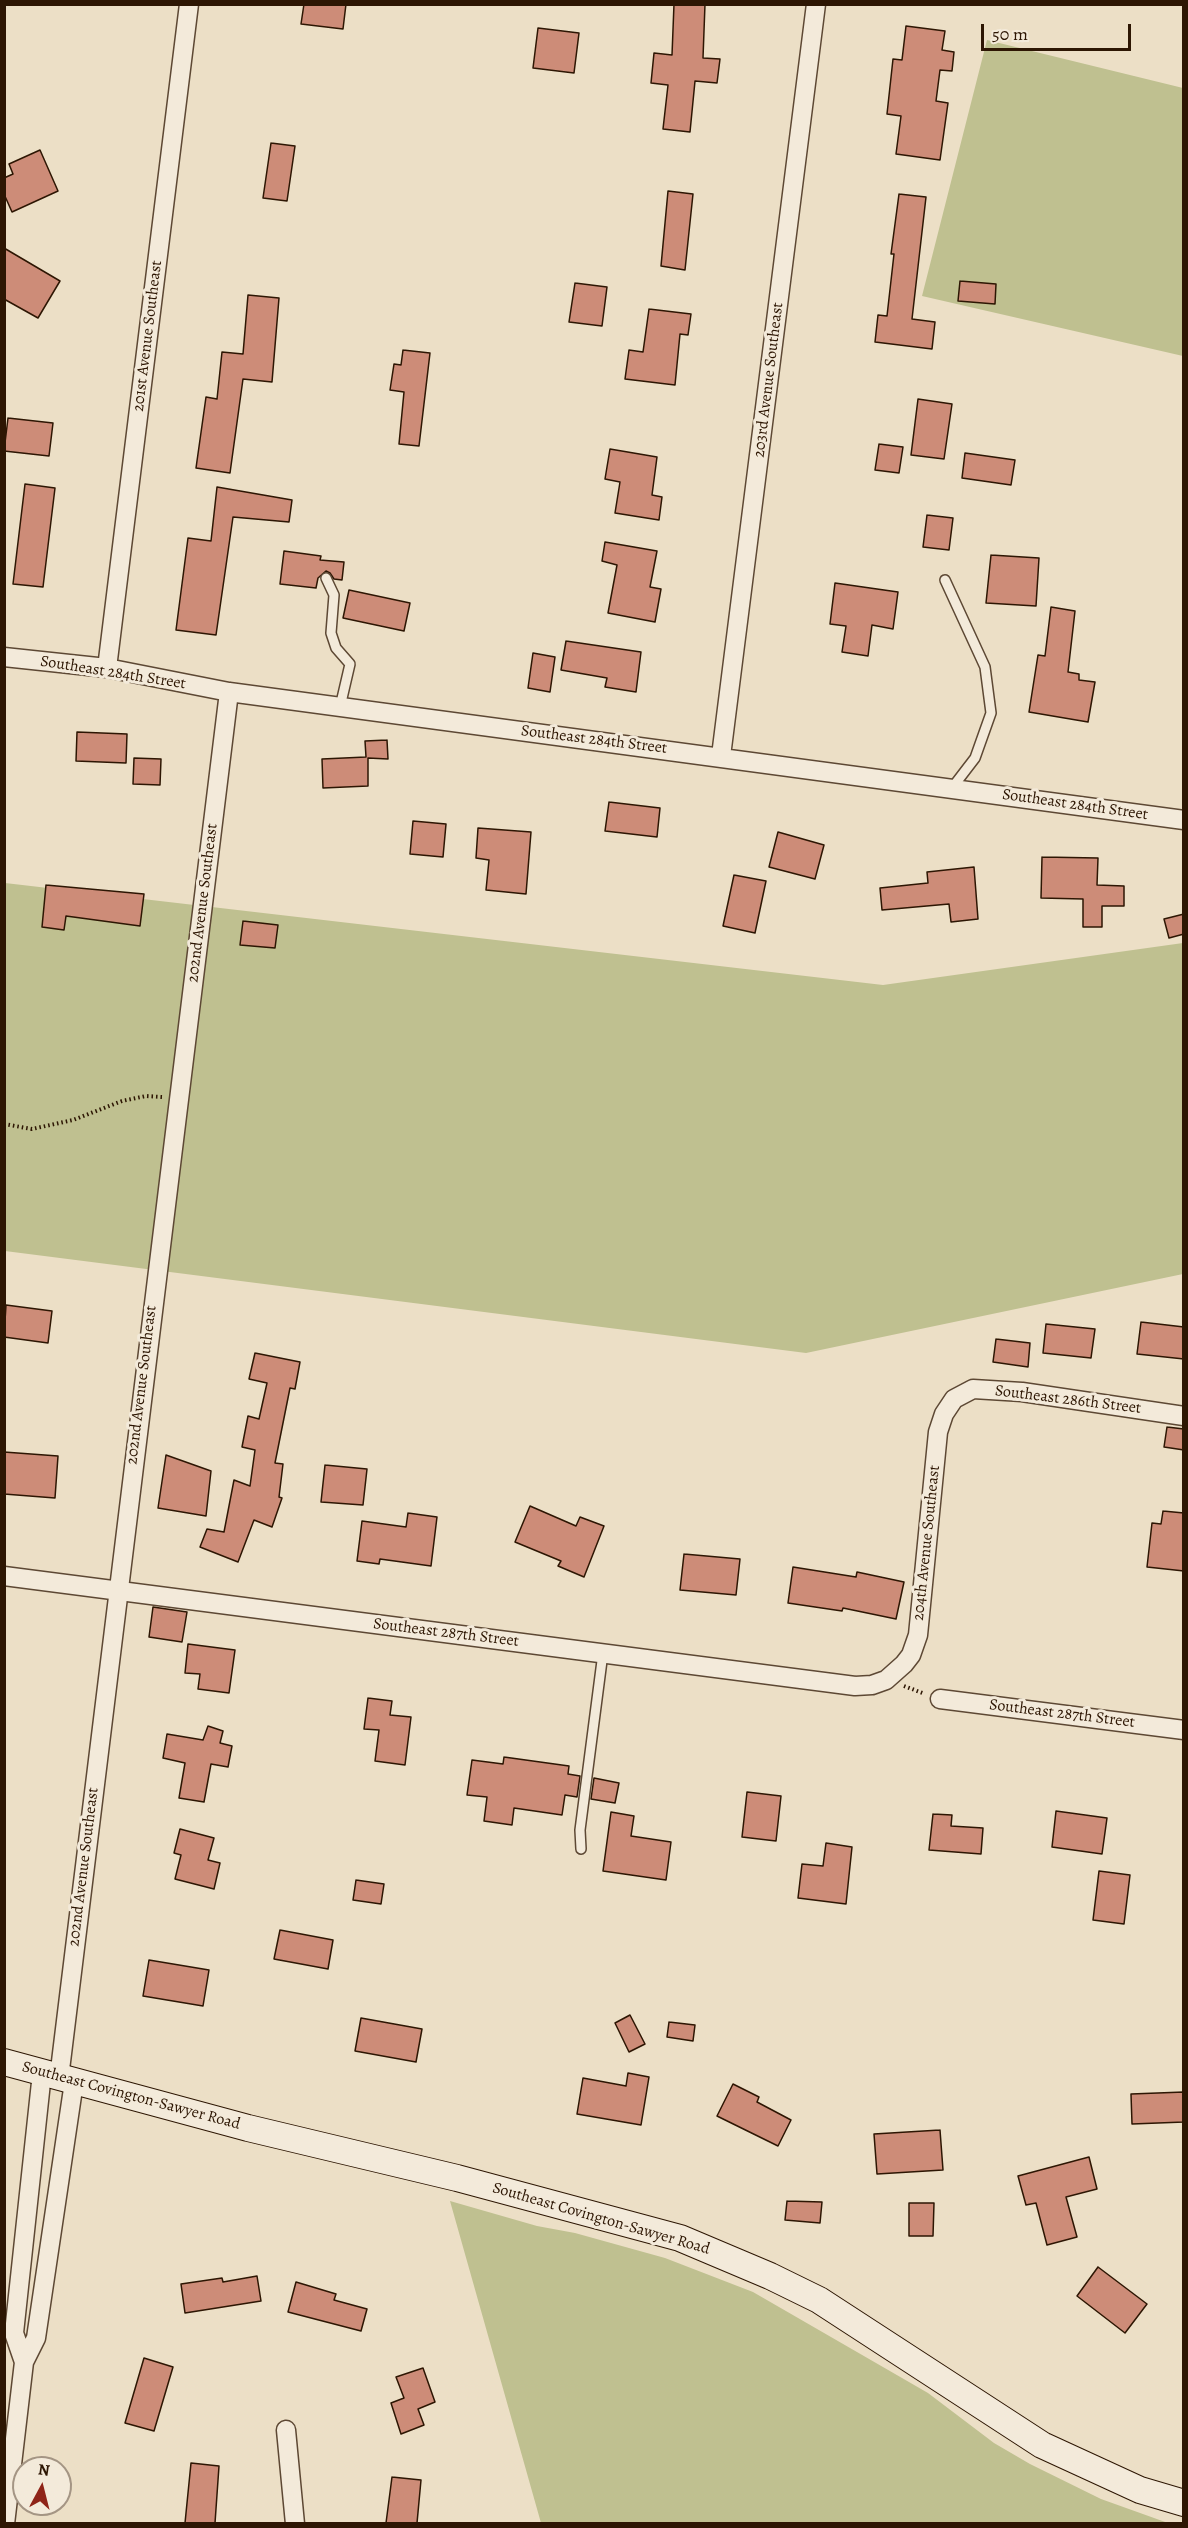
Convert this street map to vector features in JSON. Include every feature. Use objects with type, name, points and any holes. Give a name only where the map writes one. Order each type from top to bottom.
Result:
[{"type":"street","name":"201st Avenue Southeast","points":[[107,668],[189,4]]},
{"type":"street","name":"203rd Avenue Southeast","points":[[721,756],[816,4]]},
{"type":"street","name":"Southeast 284th Street","points":[[4,657],[107,668],[229,692],[721,756],[1184,820]]},
{"type":"street","name":"202nd Avenue Southeast","points":[[5,2523],[24,2362],[36,2338],[58,2078],[229,692]]},
{"type":"street","name":"Southeast 286th Street","points":[[954,1399],[973,1389],[1012,1391],[1184,1416]]},
{"type":"street","name":"204th Avenue Southeast","points":[[886,1680],[911,1655],[918,1635],[938,1432],[944,1414],[954,1399]]},
{"type":"street","name":"Southeast 287th Street","points":[[4,1576],[855,1686],[872,1685],[886,1680]]},
{"type":"street","name":"Southeast 287th Street","points":[[940,1699],[1184,1730]]},
{"type":"street","name":"Southeast Covington-Sawyer Road","points":[[4,2062],[248,2128],[457,2178],[680,2238],[743,2264],[819,2300],[1042,2445],[1140,2490],[1184,2503]]},
{"type":"street","name":"202nd Avenue Southeast","points":[[24,2362],[14,2333],[58,2078]]},
{"type":"street","points":[[286,2430],[295,2523]]},
{"type":"lane","points":[[326,578],[334,595],[331,633],[336,648],[350,664],[340,707]]},
{"type":"lane","points":[[945,580],[985,667],[992,713],[974,761],[952,788]]},
{"type":"lane","points":[[582,1849],[580,1830],[603,1653]]},
{"type":"path","points":[[4,1124],[32,1129],[73,1120],[122,1101],[146,1096],[178,1099]]},
{"type":"path","points":[[886,1680],[940,1699]]},
{"type":"green space","points":[[987,40],[1183,88],[1183,356],[922,296]]},
{"type":"green space","points":[[5,883],[883,985],[1183,943],[1183,1274],[806,1353],[5,1251]]},
{"type":"green space","points":[[450,2201],[537,2226],[575,2233],[665,2258],[753,2292],[928,2393],[994,2443],[1030,2464],[1101,2499],[1168,2523],[541,2523]]},
{"type":"building","points":[[304,4],[346,4],[343,29],[301,24]]},
{"type":"building","points":[[674,4],[705,4],[703,58],[720,59],[717,83],[695,81],[690,132],[663,129],[668,85],[651,83],[654,53],[672,55]]},
{"type":"building","points":[[906,26],[945,31],[942,50],[954,52],[952,71],[940,70],[936,101],[948,103],[940,160],[896,154],[901,116],[887,114],[893,59],[902,60]]},
{"type":"building","points":[[538,28],[579,33],[574,73],[533,68]]},
{"type":"building","points":[[271,143],[295,146],[287,201],[263,198]]},
{"type":"building","points":[[40,150],[58,191],[12,212],[4,194],[4,178],[13,174],[9,164]]},
{"type":"building","points":[[668,191],[693,194],[685,270],[661,266]]},
{"type":"building","points":[[899,194],[926,197],[912,319],[935,322],[932,349],[875,342],[878,315],[887,316],[894,254],[891,254]]},
{"type":"building","points":[[4,248],[60,281],[38,318],[4,299]]},
{"type":"building","points":[[960,281],[996,284],[995,304],[958,301]]},
{"type":"building","points":[[575,283],[607,287],[602,326],[569,322]]},
{"type":"building","points":[[248,295],[279,298],[272,382],[243,379],[230,473],[196,468],[206,397],[217,399],[222,352],[243,354]]},
{"type":"building","points":[[649,309],[691,314],[688,335],[680,334],[675,385],[625,379],[629,350],[643,352]]},
{"type":"building","points":[[403,350],[430,353],[419,446],[399,444],[404,392],[390,390],[394,364],[401,365]]},
{"type":"building","points":[[918,399],[952,404],[944,459],[911,455]]},
{"type":"building","points":[[8,418],[53,423],[49,456],[4,451]]},
{"type":"building","points":[[879,444],[903,447],[899,473],[875,470]]},
{"type":"building","points":[[610,449],[657,457],[652,495],[662,497],[659,520],[615,513],[620,482],[605,479]]},
{"type":"building","points":[[965,453],[1015,460],[1011,485],[962,478]]},
{"type":"building","points":[[25,484],[55,488],[43,587],[13,584]]},
{"type":"building","points":[[217,487],[292,500],[289,522],[233,517],[216,635],[176,630],[188,538],[211,541]]},
{"type":"building","points":[[927,515],[953,518],[949,550],[923,547]]},
{"type":"building","points":[[605,542],[657,551],[650,587],[661,589],[655,622],[608,613],[617,565],[602,561]]},
{"type":"building","points":[[284,551],[321,556],[320,560],[344,562],[342,580],[334,579],[326,571],[318,578],[316,588],[280,584]]},
{"type":"building","points":[[991,555],[1039,558],[1036,606],[986,603]]},
{"type":"building","points":[[835,583],[898,592],[893,629],[872,625],[868,656],[842,652],[846,626],[830,624]]},
{"type":"building","points":[[349,590],[410,603],[404,631],[343,618]]},
{"type":"building","points":[[1051,607],[1075,611],[1068,672],[1079,674],[1079,680],[1095,682],[1088,722],[1029,712],[1038,655],[1045,656]]},
{"type":"building","points":[[566,641],[641,652],[636,692],[605,687],[607,678],[561,670]]},
{"type":"building","points":[[533,653],[555,657],[550,692],[528,688]]},
{"type":"building","points":[[77,732],[127,734],[126,763],[76,761]]},
{"type":"building","points":[[387,740],[388,759],[368,758],[368,786],[323,788],[322,759],[366,757],[365,741]]},
{"type":"building","points":[[134,758],[161,759],[160,785],[133,784]]},
{"type":"building","points":[[609,802],[660,808],[657,837],[605,831]]},
{"type":"building","points":[[413,821],[446,824],[443,857],[410,854]]},
{"type":"building","points":[[478,828],[531,832],[526,894],[486,890],[489,860],[476,858]]},
{"type":"building","points":[[778,832],[824,845],[815,879],[769,867]]},
{"type":"building","points":[[1042,857],[1098,858],[1097,885],[1124,886],[1124,906],[1102,906],[1102,927],[1083,927],[1083,899],[1041,898]]},
{"type":"building","points":[[974,867],[978,919],[951,922],[949,904],[882,910],[880,888],[928,883],[927,872]]},
{"type":"building","points":[[734,875],[766,881],[755,933],[723,926]]},
{"type":"building","points":[[46,885],[144,894],[140,926],[66,916],[64,930],[42,927]]},
{"type":"building","points":[[1184,914],[1184,934],[1169,938],[1164,919]]},
{"type":"building","points":[[243,921],[278,925],[275,948],[240,945]]},
{"type":"building","points":[[6,1305],[52,1311],[48,1343],[4,1337]]},
{"type":"building","points":[[1141,1322],[1184,1327],[1184,1359],[1137,1354]]},
{"type":"building","points":[[1046,1324],[1095,1329],[1091,1358],[1043,1353]]},
{"type":"building","points":[[996,1339],[1030,1343],[1028,1367],[993,1362]]},
{"type":"building","points":[[255,1353],[300,1362],[295,1389],[290,1388],[275,1463],[283,1464],[279,1497],[282,1498],[272,1527],[254,1520],[238,1562],[200,1547],[207,1529],[224,1532],[234,1480],[250,1486],[255,1450],[242,1447],[248,1416],[259,1419],[267,1383],[249,1379]]},
{"type":"building","points":[[1167,1427],[1184,1429],[1184,1450],[1164,1447]]},
{"type":"building","points":[[4,1452],[58,1456],[55,1498],[4,1494]]},
{"type":"building","points":[[166,1455],[211,1471],[206,1516],[158,1508]]},
{"type":"building","points":[[325,1465],[367,1469],[363,1505],[321,1502]]},
{"type":"building","points":[[530,1506],[576,1526],[580,1517],[604,1526],[584,1577],[558,1566],[561,1561],[515,1542]]},
{"type":"building","points":[[1163,1511],[1184,1513],[1184,1571],[1147,1567],[1152,1523],[1161,1524]]},
{"type":"building","points":[[408,1513],[437,1517],[431,1566],[380,1559],[379,1564],[357,1561],[362,1521],[406,1527]]},
{"type":"building","points":[[684,1554],[740,1559],[736,1595],[680,1590]]},
{"type":"building","points":[[793,1567],[856,1577],[857,1572],[904,1582],[896,1619],[843,1608],[842,1611],[788,1603]]},
{"type":"building","points":[[153,1607],[187,1612],[182,1642],[149,1637]]},
{"type":"building","points":[[188,1644],[235,1650],[229,1693],[198,1689],[200,1674],[185,1673]]},
{"type":"building","points":[[368,1698],[392,1701],[390,1715],[411,1717],[405,1765],[375,1761],[379,1730],[364,1729]]},
{"type":"building","points":[[208,1726],[223,1731],[220,1743],[232,1746],[228,1767],[211,1764],[204,1802],[179,1798],[185,1763],[163,1758],[167,1734],[203,1740]]},
{"type":"building","points":[[504,1757],[569,1766],[568,1774],[580,1776],[577,1797],[565,1795],[562,1815],[514,1808],[512,1825],[484,1821],[487,1797],[467,1795],[472,1760],[503,1764]]},
{"type":"building","points":[[594,1778],[619,1783],[615,1803],[591,1799]]},
{"type":"building","points":[[747,1792],[781,1796],[776,1841],[742,1837]]},
{"type":"building","points":[[1056,1811],[1107,1818],[1102,1854],[1052,1847]]},
{"type":"building","points":[[611,1812],[634,1816],[631,1836],[671,1842],[666,1880],[603,1871]]},
{"type":"building","points":[[933,1814],[952,1815],[951,1826],[983,1828],[981,1854],[929,1850]]},
{"type":"building","points":[[180,1829],[214,1838],[208,1860],[220,1863],[214,1889],[175,1879],[181,1855],[174,1853]]},
{"type":"building","points":[[826,1843],[852,1847],[846,1904],[798,1898],[802,1864],[823,1866]]},
{"type":"building","points":[[1099,1871],[1130,1875],[1124,1924],[1093,1920]]},
{"type":"building","points":[[356,1880],[384,1884],[381,1904],[353,1900]]},
{"type":"building","points":[[280,1930],[333,1940],[328,1969],[274,1959]]},
{"type":"building","points":[[149,1960],[209,1970],[203,2006],[143,1996]]},
{"type":"building","points":[[630,2015],[645,2044],[629,2052],[615,2023]]},
{"type":"building","points":[[361,2018],[422,2029],[416,2062],[355,2051]]},
{"type":"building","points":[[669,2022],[695,2025],[693,2041],[667,2037]]},
{"type":"building","points":[[628,2073],[649,2077],[641,2125],[577,2114],[583,2078],[626,2086]]},
{"type":"building","points":[[733,2084],[759,2097],[757,2102],[791,2120],[778,2146],[717,2116]]},
{"type":"building","points":[[1184,2092],[1184,2122],[1132,2124],[1131,2094]]},
{"type":"building","points":[[940,2130],[943,2170],[877,2174],[874,2134]]},
{"type":"building","points":[[1089,2157],[1097,2189],[1066,2197],[1077,2237],[1047,2245],[1036,2203],[1026,2205],[1018,2176]]},
{"type":"building","points":[[787,2201],[822,2202],[820,2223],[785,2220]]},
{"type":"building","points":[[909,2203],[934,2203],[933,2236],[909,2236]]},
{"type":"building","points":[[1098,2267],[1147,2304],[1125,2333],[1077,2296]]},
{"type":"building","points":[[257,2276],[261,2301],[185,2313],[181,2284],[222,2278],[223,2282]]},
{"type":"building","points":[[296,2282],[336,2294],[334,2300],[367,2309],[361,2331],[288,2312]]},
{"type":"building","points":[[144,2358],[173,2367],[154,2431],[125,2423]]},
{"type":"building","points":[[423,2368],[435,2402],[418,2409],[424,2425],[401,2434],[391,2403],[404,2398],[396,2377]]},
{"type":"building","points":[[191,2463],[219,2466],[215,2523],[185,2523]]},
{"type":"building","points":[[392,2477],[421,2480],[417,2523],[386,2523]]}]
